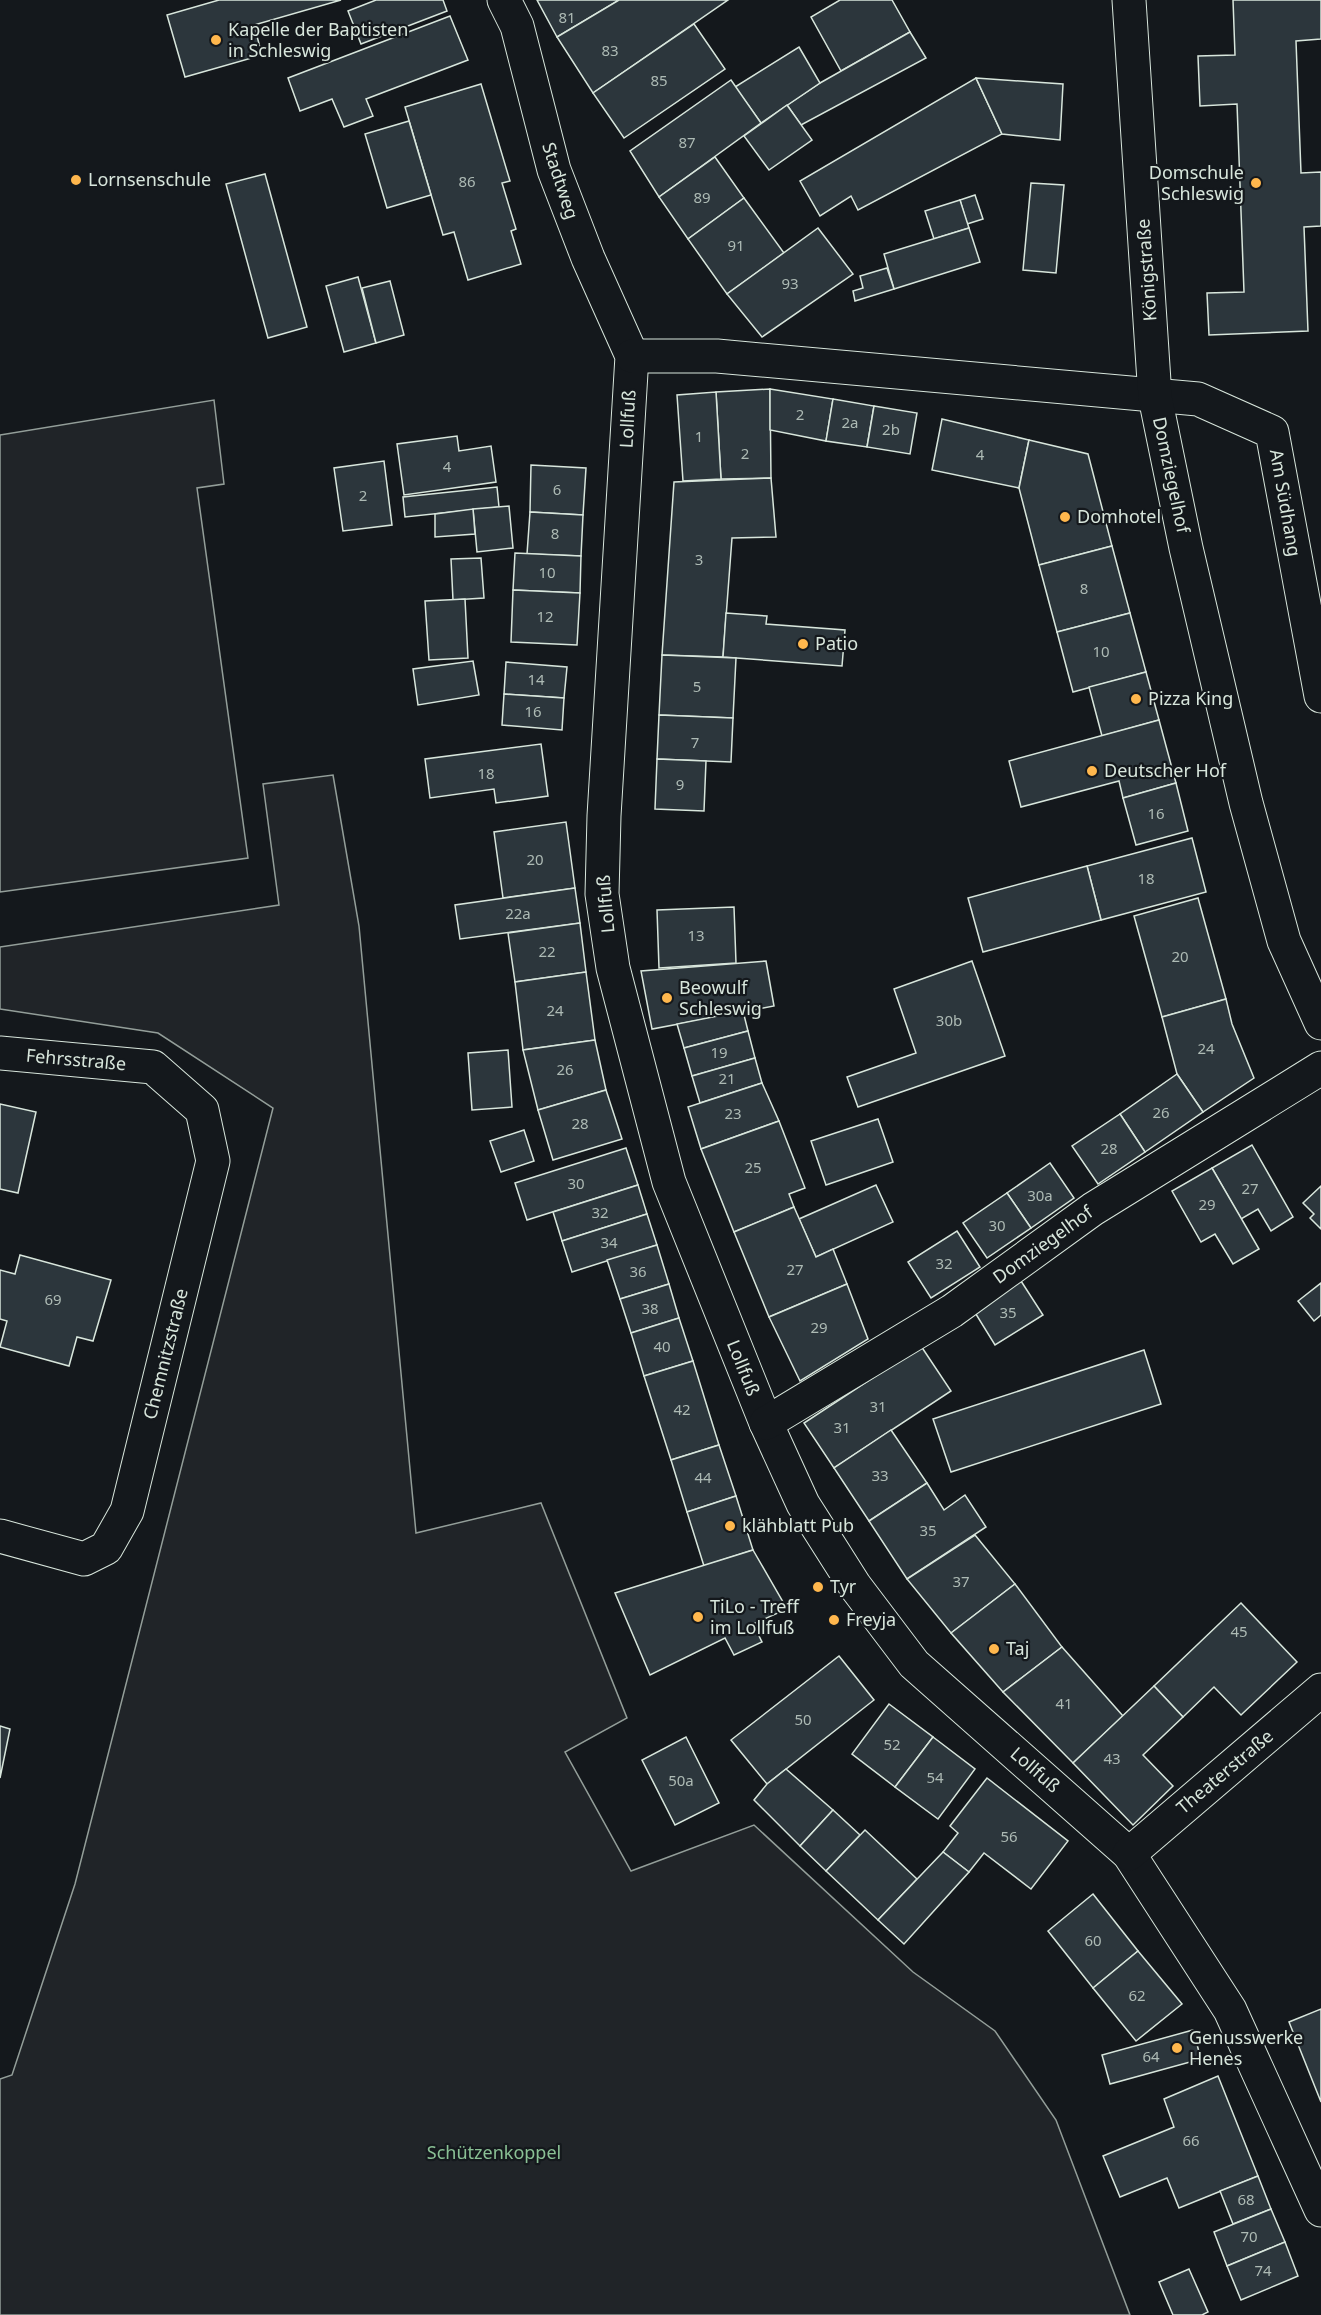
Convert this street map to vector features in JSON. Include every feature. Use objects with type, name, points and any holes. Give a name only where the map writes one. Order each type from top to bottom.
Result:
[{"type":"street","name":"Stadtweg","points":[[504,0],[517,26],[554,170],[588,258],[632,356]]},
{"type":"street","name":"Königstraße","points":[[1129,0],[1155,397]]},
{"type":"street","name":"Domziegelhof","points":[[632,356],[717,356],[1155,397],[1186,548],[1250,814],[1284,941],[1321,1023]]},
{"type":"street","name":"Lollfuß","points":[[632,356],[603,816],[602,894],[613,968],[669,1182],[766,1423],[803,1504],[855,1586],[914,1664],[1129,1854],[1230,2010],[1321,2210]]},
{"type":"street","name":"Am Südhang","points":[[1155,397],[1198,399],[1272,432],[1321,696]]},
{"type":"street","name":"Fehrsstraße","points":[[0,1053],[153,1067]]},
{"type":"street","name":"Chemnitzstraße","points":[[0,1536],[84,1559],[106,1548],[127,1511],[213,1161],[202,1110],[153,1067]]},
{"type":"street","name":"Domziegelhof","points":[[766,1423],[952,1311],[1093,1209],[1321,1068]]},
{"type":"street","name":"Theaterstraße","points":[[1129,1854],[1321,1690]]},
{"type":"green space","points":[[214,400],[224,484],[197,488],[248,858],[0,892],[0,435]]},
{"type":"green space","name":"Schützenkoppel","points":[[333,775],[359,926],[416,1533],[541,1503],[627,1718],[565,1752],[631,1871],[754,1825],[913,1972],[995,2031],[1056,2120],[1130,2315],[0,2315],[0,2079],[12,2075],[75,1884],[273,1108],[158,1033],[0,1009],[0,947],[279,905],[263,784]]},
{"type":"building","name":"Kapelle der Baptisten in Schleswig","points":[[219,0],[341,0],[254,25],[262,55],[185,77],[167,15]]},
{"type":"building","points":[[376,0],[443,0],[447,11],[361,44],[348,11]]},
{"type":"building","points":[[537,0],[619,0],[557,37]]},
{"type":"building","points":[[619,0],[728,0],[593,93],[557,37]]},
{"type":"building","points":[[840,0],[892,0],[910,32],[841,71],[811,17]]},
{"type":"building","points":[[1233,0],[1321,0],[1321,39],[1296,41],[1301,173],[1321,172],[1321,226],[1304,227],[1308,331],[1209,335],[1207,293],[1244,292],[1237,104],[1200,106],[1198,56],[1235,55]]},
{"type":"building","points":[[450,16],[468,60],[366,99],[373,116],[344,127],[332,99],[300,111],[288,78]]},
{"type":"building","points":[[694,24],[725,69],[624,138],[593,93]]},
{"type":"building","points":[[910,32],[926,58],[801,125],[787,105],[820,83]]},
{"type":"building","points":[[799,47],[820,83],[761,123],[735,87]]},
{"type":"building","points":[[976,78],[1002,134],[858,210],[851,196],[820,216],[800,181]]},
{"type":"building","points":[[976,78],[1063,84],[1060,140],[1002,134]]},
{"type":"building","points":[[731,80],[761,123],[659,197],[630,151]]},
{"type":"building","points":[[481,84],[510,181],[502,183],[516,229],[511,231],[521,264],[468,280],[454,232],[443,235],[405,107]]},
{"type":"building","points":[[787,105],[812,140],[769,170],[744,136]]},
{"type":"building","points":[[409,121],[431,195],[387,208],[365,134]]},
{"type":"building","points":[[715,157],[744,198],[688,239],[659,197]]},
{"type":"building","points":[[265,174],[307,327],[268,338],[226,184]]},
{"type":"building","points":[[1031,183],[1064,185],[1056,273],[1023,270]]},
{"type":"building","points":[[975,195],[983,219],[967,224],[960,200]]},
{"type":"building","points":[[744,198],[784,253],[727,294],[688,239]]},
{"type":"building","points":[[960,200],[969,228],[934,239],[925,211]]},
{"type":"building","points":[[818,228],[853,274],[762,337],[727,294]]},
{"type":"building","points":[[969,228],[980,262],[894,289],[884,254]]},
{"type":"building","points":[[887,268],[894,289],[855,301],[853,291],[863,288],[860,276]]},
{"type":"building","points":[[358,277],[376,343],[344,352],[326,286]]},
{"type":"building","points":[[390,281],[404,335],[376,343],[362,288]]},
{"type":"building","points":[[770,389],[771,478],[721,479],[716,392]]},
{"type":"building","points":[[770,389],[833,399],[826,441],[770,430]]},
{"type":"building","points":[[716,392],[721,479],[683,481],[677,395]]},
{"type":"building","points":[[833,399],[874,406],[867,447],[826,441]]},
{"type":"building","points":[[874,406],[917,413],[910,454],[867,447]]},
{"type":"building","points":[[942,419],[1029,440],[1019,488],[932,470]]},
{"type":"building","points":[[457,436],[459,451],[491,446],[496,482],[404,495],[397,444]]},
{"type":"building","name":"Domhotel","points":[[1029,440],[1088,454],[1112,546],[1039,565],[1019,488]]},
{"type":"building","points":[[384,461],[392,525],[343,531],[334,468]]},
{"type":"building","points":[[531,465],[586,468],[583,515],[530,512]]},
{"type":"building","points":[[771,478],[776,537],[732,538],[723,657],[662,655],[674,482]]},
{"type":"building","points":[[497,487],[499,507],[405,517],[403,497]]},
{"type":"building","points":[[509,506],[513,548],[477,552],[473,509]]},
{"type":"building","points":[[473,509],[475,534],[435,537],[435,514]]},
{"type":"building","points":[[530,512],[583,515],[581,556],[527,554]]},
{"type":"building","points":[[1112,546],[1130,613],[1057,632],[1039,565]]},
{"type":"building","points":[[515,553],[581,556],[580,593],[513,590]]},
{"type":"building","points":[[481,558],[484,598],[453,600],[451,559]]},
{"type":"building","points":[[513,590],[580,593],[577,645],[511,642]]},
{"type":"building","points":[[465,599],[468,658],[429,660],[425,601]]},
{"type":"building","points":[[726,613],[767,616],[766,624],[845,630],[842,666],[723,657]]},
{"type":"building","points":[[1130,613],[1146,672],[1073,692],[1057,632]]},
{"type":"building","points":[[662,655],[736,658],[733,718],[659,715]]},
{"type":"building","points":[[473,661],[479,695],[418,705],[413,669]]},
{"type":"building","points":[[506,662],[567,667],[564,698],[504,694]]},
{"type":"building","points":[[1146,672],[1159,720],[1102,736],[1089,687]]},
{"type":"building","points":[[504,694],[564,698],[562,730],[502,725]]},
{"type":"building","points":[[659,715],[733,718],[731,762],[657,759]]},
{"type":"building","name":"Deutscher Hof","points":[[1159,720],[1176,783],[1123,798],[1119,781],[1021,807],[1009,761]]},
{"type":"building","points":[[541,744],[548,796],[496,803],[494,789],[430,798],[425,759]]},
{"type":"building","points":[[657,759],[706,761],[704,811],[655,809]]},
{"type":"building","points":[[1176,783],[1188,831],[1136,845],[1123,798]]},
{"type":"building","points":[[566,822],[575,888],[503,898],[494,832]]},
{"type":"building","points":[[1192,838],[1206,892],[1101,920],[1087,866]]},
{"type":"building","points":[[1087,866],[1101,920],[983,952],[968,898]]},
{"type":"building","points":[[575,888],[580,923],[460,939],[455,905]]},
{"type":"building","points":[[1198,898],[1226,999],[1162,1017],[1134,916]]},
{"type":"building","points":[[734,907],[736,963],[659,968],[657,910]]},
{"type":"building","points":[[580,923],[586,972],[515,982],[508,933]]},
{"type":"building","points":[[766,961],[774,1006],[652,1029],[641,971]]},
{"type":"building","points":[[972,961],[1005,1056],[858,1107],[847,1077],[916,1053],[894,989]]},
{"type":"building","points":[[586,972],[595,1040],[523,1050],[515,982]]},
{"type":"building","points":[[1226,999],[1232,1024],[1254,1078],[1203,1112],[1177,1074],[1162,1017]]},
{"type":"building","points":[[743,1011],[748,1031],[684,1048],[677,1024]]},
{"type":"building","points":[[748,1031],[755,1058],[692,1076],[684,1048]]},
{"type":"building","points":[[595,1040],[606,1090],[538,1110],[523,1050]]},
{"type":"building","points":[[508,1050],[512,1107],[472,1110],[468,1053]]},
{"type":"building","points":[[755,1058],[762,1083],[700,1103],[692,1076]]},
{"type":"building","points":[[1177,1074],[1203,1112],[1145,1152],[1120,1114]]},
{"type":"building","points":[[762,1083],[779,1121],[701,1149],[688,1107]]},
{"type":"building","points":[[606,1090],[622,1139],[553,1160],[538,1110]]},
{"type":"building","points":[[0,1104],[36,1112],[18,1193],[0,1189]]},
{"type":"building","points":[[1120,1114],[1145,1152],[1098,1184],[1072,1146]]},
{"type":"building","points":[[878,1119],[893,1162],[826,1185],[811,1141]]},
{"type":"building","points":[[779,1121],[805,1188],[789,1194],[794,1207],[734,1232],[701,1149]]},
{"type":"building","points":[[524,1130],[534,1161],[501,1172],[490,1141]]},
{"type":"building","points":[[1252,1145],[1293,1217],[1271,1231],[1258,1209],[1241,1219],[1212,1168]]},
{"type":"building","points":[[626,1148],[638,1185],[527,1220],[515,1183]]},
{"type":"building","points":[[1050,1163],[1074,1198],[1031,1228],[1007,1193]]},
{"type":"building","points":[[1212,1168],[1259,1249],[1233,1264],[1215,1234],[1201,1242],[1172,1191]]},
{"type":"building","points":[[638,1185],[647,1214],[562,1241],[553,1212]]},
{"type":"building","points":[[876,1185],[893,1222],[816,1257],[799,1219]]},
{"type":"building","points":[[1321,1186],[1321,1229],[1310,1218],[1314,1214],[1303,1203]]},
{"type":"building","points":[[1007,1193],[1031,1228],[987,1258],[963,1223]]},
{"type":"building","points":[[794,1207],[816,1257],[833,1249],[847,1284],[769,1317],[734,1232]]},
{"type":"building","points":[[647,1214],[657,1245],[572,1272],[562,1241]]},
{"type":"building","points":[[957,1231],[980,1267],[931,1298],[908,1262]]},
{"type":"building","points":[[657,1245],[669,1284],[620,1299],[607,1260]]},
{"type":"building","points":[[20,1255],[111,1280],[93,1341],[77,1337],[69,1366],[0,1347],[7,1321],[0,1319],[0,1270],[15,1274]]},
{"type":"building","points":[[1021,1281],[1043,1315],[995,1345],[974,1311]]},
{"type":"building","points":[[1321,1283],[1321,1315],[1314,1321],[1298,1301]]},
{"type":"building","points":[[669,1284],[679,1318],[631,1333],[620,1299]]},
{"type":"building","points":[[847,1284],[868,1339],[800,1381],[769,1317]]},
{"type":"building","points":[[679,1318],[693,1361],[644,1376],[631,1333]]},
{"type":"building","points":[[921,1346],[951,1391],[834,1468],[804,1423]]},
{"type":"building","points":[[1144,1350],[1161,1404],[951,1472],[933,1419]]},
{"type":"building","points":[[693,1361],[719,1445],[671,1460],[644,1376]]},
{"type":"building","points":[[891,1430],[927,1483],[869,1521],[834,1468]]},
{"type":"building","points":[[719,1445],[736,1496],[687,1512],[671,1460]]},
{"type":"building","points":[[927,1483],[944,1510],[965,1495],[986,1527],[907,1579],[869,1521]]},
{"type":"building","points":[[736,1496],[753,1550],[704,1566],[687,1512]]},
{"type":"building","points":[[975,1535],[1015,1584],[951,1633],[907,1579]]},
{"type":"building","name":"TiLo - Treff im Lollfuß","points":[[753,1550],[787,1609],[753,1624],[762,1642],[734,1655],[725,1638],[650,1675],[615,1593]]},
{"type":"building","points":[[1015,1584],[1062,1647],[1003,1692],[951,1633]]},
{"type":"building","points":[[1241,1603],[1297,1662],[1241,1715],[1214,1687],[1183,1717],[1154,1686]]},
{"type":"building","points":[[1062,1647],[1123,1716],[1073,1763],[1003,1692]]},
{"type":"building","points":[[839,1656],[874,1700],[767,1784],[731,1740]]},
{"type":"building","points":[[1154,1686],[1183,1717],[1143,1755],[1173,1786],[1133,1825],[1073,1763]]},
{"type":"building","points":[[889,1704],[933,1737],[895,1787],[852,1754]]},
{"type":"building","points":[[0,1726],[10,1729],[0,1778]]},
{"type":"building","points":[[686,1737],[719,1803],[675,1825],[642,1760]]},
{"type":"building","points":[[933,1737],[975,1769],[938,1819],[895,1787]]},
{"type":"building","points":[[786,1769],[833,1810],[800,1846],[754,1800],[767,1784]]},
{"type":"building","points":[[987,1778],[1068,1841],[1031,1889],[984,1853],[969,1872],[943,1852],[958,1833],[950,1826]]},
{"type":"building","points":[[833,1810],[860,1835],[826,1871],[800,1846]]},
{"type":"building","points":[[865,1830],[917,1879],[878,1920],[826,1871]]},
{"type":"building","points":[[943,1852],[969,1872],[904,1944],[878,1920]]},
{"type":"building","points":[[1093,1894],[1138,1951],[1093,1988],[1048,1931]]},
{"type":"building","points":[[1138,1951],[1182,2004],[1136,2041],[1093,1988]]},
{"type":"building","points":[[1321,2009],[1321,2102],[1289,2022]]},
{"type":"building","points":[[1193,2030],[1201,2059],[1110,2084],[1102,2055]]},
{"type":"building","points":[[1218,2076],[1258,2176],[1179,2208],[1167,2178],[1120,2197],[1103,2156],[1174,2127],[1164,2099]]},
{"type":"building","points":[[1258,2176],[1271,2209],[1233,2224],[1220,2191]]},
{"type":"building","points":[[1271,2209],[1285,2242],[1227,2266],[1214,2232]]},
{"type":"building","points":[[1285,2242],[1298,2276],[1241,2300],[1227,2266]]},
{"type":"building","points":[[1189,2269],[1208,2312],[1202,2315],[1173,2315],[1159,2282]]},
{"type":"place","name":"Kapelle der Baptisten in Schleswig","points":[[216,40]]},
{"type":"place","name":"Lornsenschule","points":[[76,180]]},
{"type":"place","name":"Domschule Schleswig","points":[[1256,183]]},
{"type":"place","name":"Domhotel","points":[[1065,517]]},
{"type":"place","name":"Patio","points":[[803,644]]},
{"type":"place","name":"Pizza King","points":[[1136,699]]},
{"type":"place","name":"Deutscher Hof","points":[[1092,771]]},
{"type":"place","name":"Beowulf Schleswig","points":[[667,998]]},
{"type":"place","name":"klähblatt Pub","points":[[730,1526]]},
{"type":"place","name":"Tyr","points":[[818,1587]]},
{"type":"place","name":"TiLo - Treff im Lollfuß","points":[[698,1617]]},
{"type":"place","name":"Freyja","points":[[834,1620]]},
{"type":"place","name":"Taj","points":[[994,1649]]},
{"type":"place","name":"Genusswerke Henes","points":[[1177,2048]]}]
